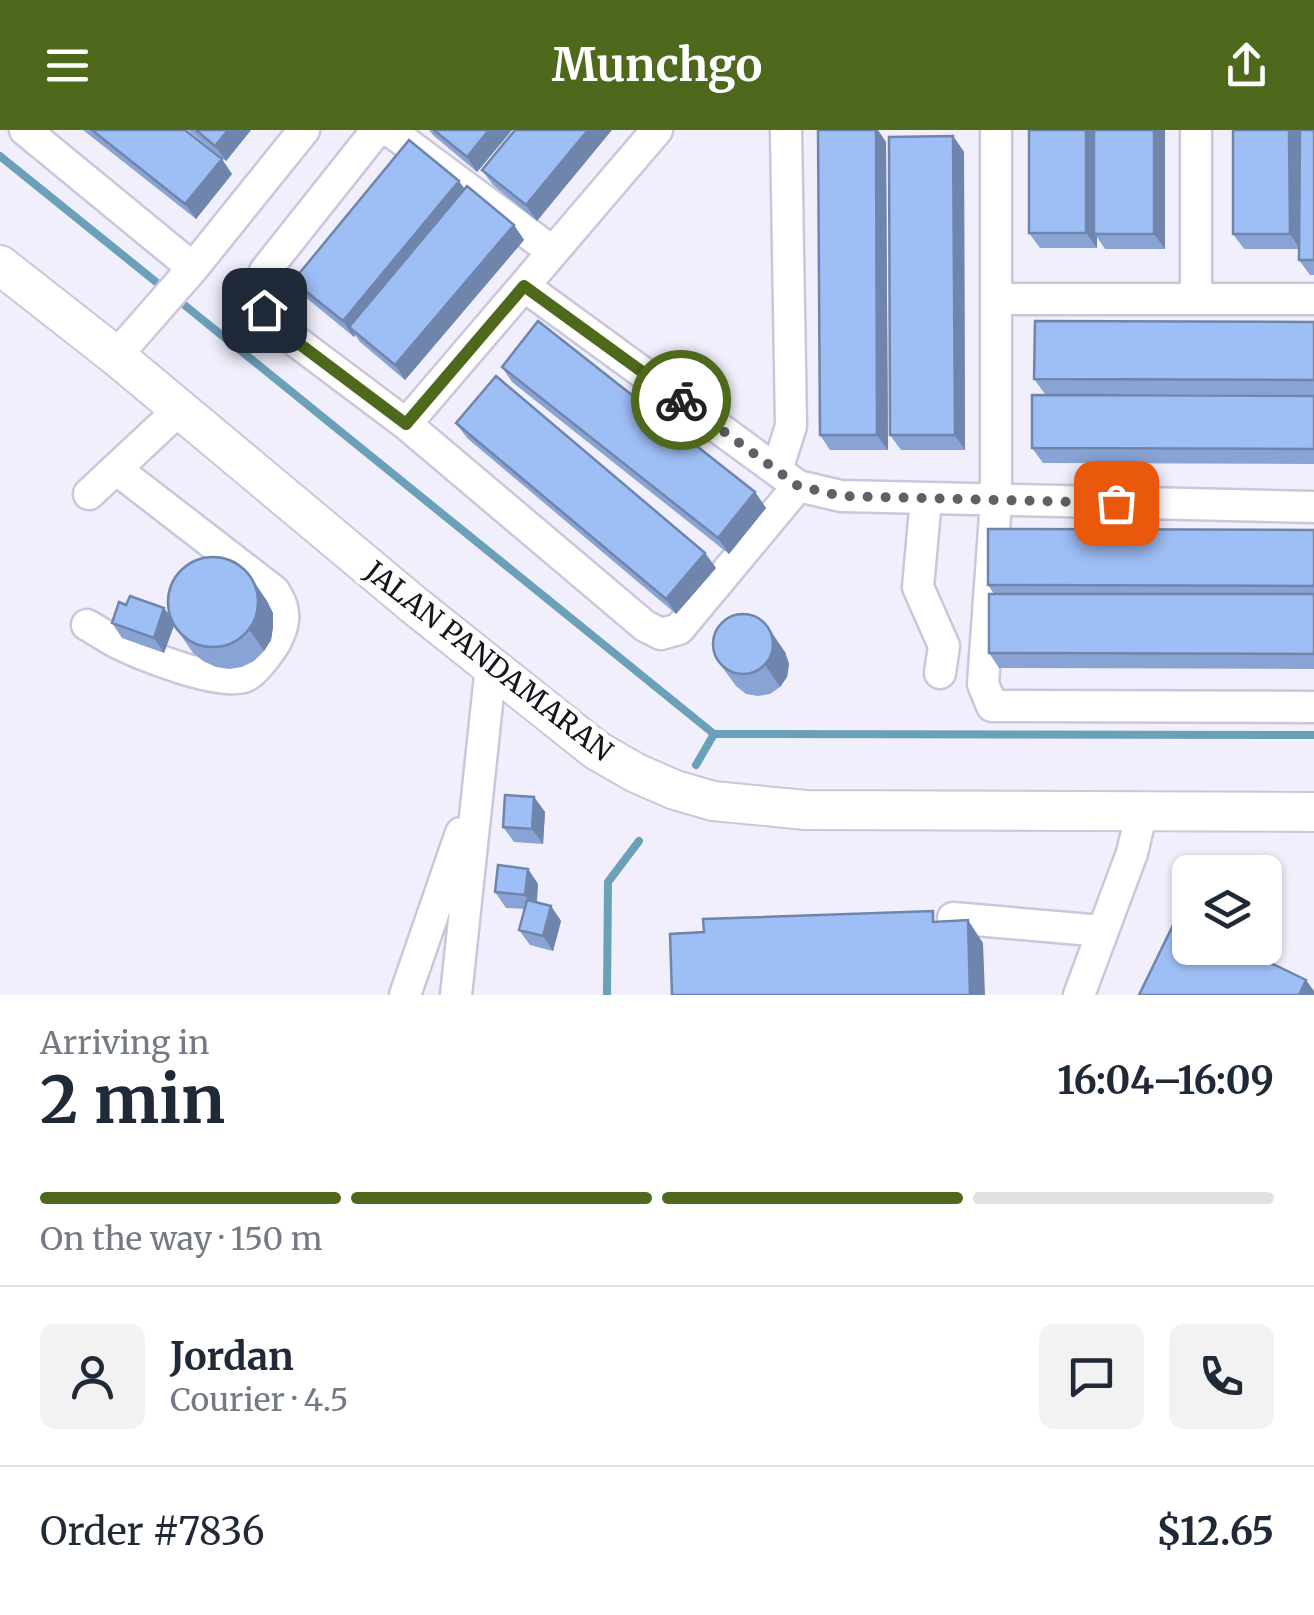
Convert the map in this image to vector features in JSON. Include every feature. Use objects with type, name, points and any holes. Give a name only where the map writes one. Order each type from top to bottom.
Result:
[{"type":"main road","name":"JALAN PANDAMARAN","points":[[0,265],[596,750],[674,790],[713,801],[806,810],[1314,812]]},
{"type":"street","points":[[25,130],[178,284]]},
{"type":"street","points":[[116,356],[304,130]]},
{"type":"street","points":[[377,130],[266,271],[260,290],[264,310],[277,327],[406,424],[645,626],[661,634],[679,629],[788,478],[791,426],[786,130]]},
{"type":"street","points":[[388,130],[553,252]]},
{"type":"street","points":[[406,424],[658,130]]},
{"type":"street","points":[[996,130],[996,500],[983,684],[992,706],[1314,707]]},
{"type":"street","points":[[1196,130],[1196,298]]},
{"type":"street","points":[[524,286],[788,478],[841,496],[1314,507]]},
{"type":"street","points":[[996,299],[1314,298]]},
{"type":"street","points":[[88,494],[180,409]]},
{"type":"street","points":[[87,624],[146,656],[215,678],[232,679],[247,676],[266,655],[285,616],[274,591],[116,469]]},
{"type":"street","points":[[926,499],[918,587],[944,646],[940,673]]},
{"type":"street","points":[[456,995],[491,666]]},
{"type":"street","points":[[405,995],[478,783]]},
{"type":"street","points":[[1079,995],[1132,854],[1142,811]]},
{"type":"street","points":[[953,918],[1102,932]]},
{"type":"building","points":[[92,130],[185,130],[222,159],[185,204]]},
{"type":"building","points":[[196,130],[228,130],[215,146]]},
{"type":"building","points":[[434,130],[489,130],[467,157]]},
{"type":"building","points":[[515,130],[588,130],[526,205],[482,170]]},
{"type":"building","points":[[818,130],[876,130],[877,435],[820,435]]},
{"type":"building","points":[[1029,130],[1086,130],[1086,233],[1029,233]]},
{"type":"building","points":[[1094,130],[1154,130],[1154,234],[1094,234]]},
{"type":"building","points":[[1233,130],[1289,130],[1290,234],[1233,234]]},
{"type":"building","points":[[1300,130],[1314,130],[1314,260],[1299,260]]},
{"type":"building","points":[[953,136],[955,435],[890,435],[889,137]]},
{"type":"building","points":[[409,140],[459,181],[343,321],[293,281]]},
{"type":"building","points":[[467,186],[514,225],[395,365],[349,327]]},
{"type":"building","points":[[538,321],[755,492],[718,538],[502,367]]},
{"type":"building","points":[[1035,321],[1314,322],[1314,380],[1034,379]]},
{"type":"building","points":[[496,376],[705,553],[666,599],[456,423]]},
{"type":"building","points":[[1032,395],[1314,396],[1314,449],[1032,448]]},
{"type":"building","points":[[988,529],[1314,530],[1314,586],[988,585]]},
{"type":"building","points":[[213,557],[245,570],[258,602],[245,634],[213,647],[181,634],[168,602],[181,570]]},
{"type":"building","points":[[989,594],[1314,594],[1314,654],[989,653]]},
{"type":"building","points":[[130,596],[164,608],[154,638],[112,623],[119,602],[126,605]]},
{"type":"building","points":[[743,614],[764,623],[773,644],[764,665],[743,674],[722,665],[713,644],[722,623]]},
{"type":"building","points":[[505,795],[534,797],[532,829],[503,827]]},
{"type":"building","points":[[498,865],[528,869],[525,895],[495,892]]},
{"type":"building","points":[[527,900],[551,906],[543,936],[519,930]]},
{"type":"building","points":[[933,911],[933,922],[968,920],[970,995],[672,995],[670,934],[704,932],[703,919]]},
{"type":"building","points":[[1172,927],[1172,965],[1275,965],[1306,980],[1299,995],[1139,995]]},
{"type":"waterway","points":[[0,156],[166,290]]},
{"type":"waterway","points":[[177,299],[714,734],[1314,735]]},
{"type":"waterway","points":[[696,765],[714,734]]},
{"type":"waterway","points":[[607,995],[608,882],[639,841]]},
{"type":"way so far","points":[[681,400],[798,486],[841,496],[1116,503]]},
{"type":"route","points":[[264,310],[277,327],[406,424],[524,286],[681,400]]}]
